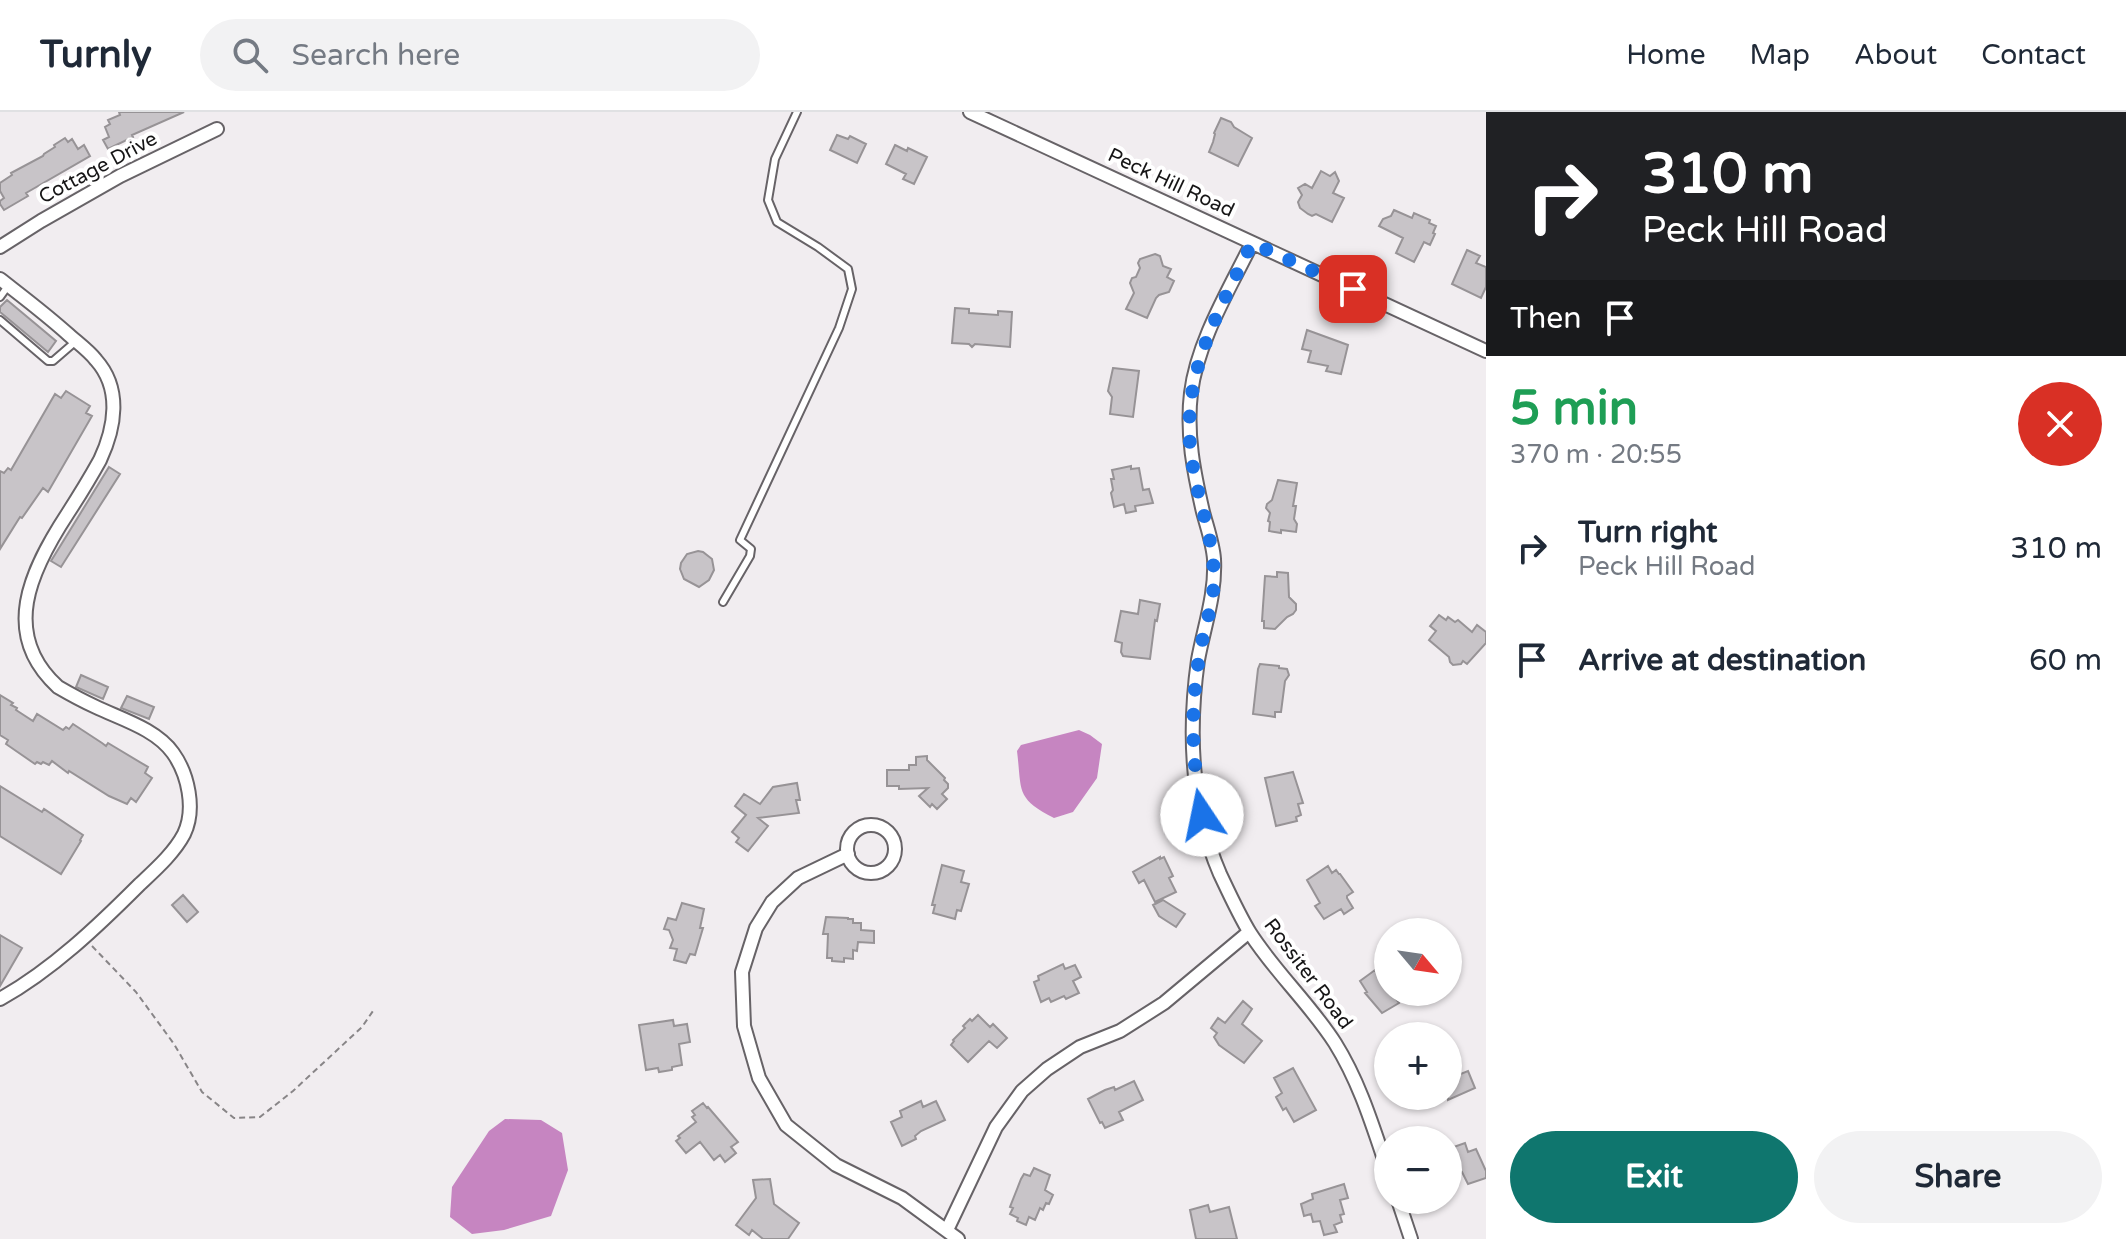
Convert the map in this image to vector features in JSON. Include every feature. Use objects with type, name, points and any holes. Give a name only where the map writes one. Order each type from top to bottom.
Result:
[{"type":"street","name":"Peck Hill Road","points":[[970,112],[1486,351]]},
{"type":"street","name":"Cottage Drive","points":[[0,247],[120,176],[217,129]]},
{"type":"street","name":"Rossiter Road","points":[[1252,243],[1199,358],[1191,392],[1189,442],[1214,558],[1213,593],[1192,710],[1195,775],[1202,815],[1216,862],[1249,932],[1319,1019],[1346,1062],[1374,1130]]},
{"type":"street","points":[[0,999],[30,981],[83,937],[169,855],[184,835],[190,802],[183,771],[172,751],[154,734],[58,687],[33,664],[25,648],[20,626],[21,600],[31,573],[110,440],[114,418],[113,396],[97,360],[48,316],[3,287]]},
{"type":"street","points":[[848,854],[798,878],[772,902],[756,928],[742,972],[744,1026],[759,1078],[786,1125],[836,1165],[902,1198],[958,1239]]},
{"type":"street","points":[[947,1230],[996,1127],[1022,1091],[1047,1069],[1080,1047],[1120,1031],[1164,1003],[1249,932]]},
{"type":"street","points":[[1403,1214],[1411,1239]]},
{"type":"lane","points":[[723,602],[750,556],[751,549],[740,540],[839,328],[852,289],[848,269],[777,222],[768,200],[775,159],[797,112]]},
{"type":"lane","points":[[0,320],[48,361],[53,361],[76,341]]},
{"type":"path","points":[[83,937],[136,992],[174,1044],[202,1092],[234,1118],[260,1117],[362,1027],[375,1008]]},
{"type":"shaded area","points":[[1079,730],[1102,744],[1097,778],[1073,812],[1054,818],[1026,799],[1017,751],[1021,745]]},
{"type":"shaded area","points":[[505,1119],[541,1120],[562,1133],[568,1170],[551,1216],[504,1230],[472,1234],[450,1217],[452,1187],[489,1131]]},
{"type":"building","points":[[119,112],[184,112],[108,149],[103,140],[109,137],[105,127],[110,124],[108,120],[120,115]]},
{"type":"building","points":[[1221,118],[1252,138],[1238,166],[1209,152]]},
{"type":"building","points":[[837,135],[848,139],[850,136],[866,144],[857,163],[830,150]]},
{"type":"building","points":[[65,138],[68,142],[72,139],[78,149],[84,145],[90,156],[26,193],[28,196],[4,210],[0,204],[4,198],[0,183]]},
{"type":"building","points":[[895,145],[927,157],[914,184],[903,179],[906,174],[886,164]]},
{"type":"building","points":[[1321,171],[1330,176],[1335,172],[1339,181],[1333,193],[1344,198],[1332,222],[1316,214],[1308,214],[1298,202],[1302,195],[1298,188],[1305,184],[1312,188]]},
{"type":"building","points":[[1394,210],[1412,218],[1414,213],[1436,226],[1430,245],[1424,242],[1414,262],[1396,253],[1403,238],[1379,226]]},
{"type":"building","points":[[1467,250],[1480,256],[1476,263],[1486,267],[1486,287],[1481,298],[1452,284]]},
{"type":"building","points":[[1155,254],[1160,256],[1163,266],[1171,269],[1167,277],[1174,281],[1169,292],[1156,298],[1147,318],[1126,309],[1134,293],[1130,283],[1140,268],[1140,259]]},
{"type":"building","points":[[7,300],[56,341],[48,352],[0,312],[0,307]]},
{"type":"building","points":[[955,308],[969,309],[969,313],[998,315],[998,311],[1012,312],[1010,347],[975,344],[972,347],[952,343]]},
{"type":"building","points":[[1307,330],[1348,345],[1341,374],[1326,371],[1328,366],[1308,362],[1311,351],[1302,349]]},
{"type":"building","points":[[1113,368],[1139,371],[1133,417],[1110,414],[1112,397],[1108,391]]},
{"type":"building","points":[[66,391],[90,406],[86,413],[92,416],[48,492],[43,488],[0,549],[0,471],[11,470],[55,394],[61,398]]},
{"type":"building","points":[[1131,466],[1131,469],[1139,468],[1143,490],[1149,489],[1153,503],[1135,506],[1136,511],[1126,513],[1124,504],[1114,507],[1111,479],[1114,479],[1112,470]]},
{"type":"building","points":[[109,467],[120,474],[61,567],[51,561]]},
{"type":"building","points":[[1278,480],[1297,483],[1293,506],[1296,506],[1296,532],[1269,531],[1270,513],[1266,508]]},
{"type":"building","points":[[698,551],[712,559],[714,570],[709,580],[699,587],[684,579],[680,569],[687,554]]},
{"type":"building","points":[[1277,572],[1288,573],[1289,597],[1296,604],[1296,610],[1275,629],[1264,628],[1265,576],[1277,577]]},
{"type":"building","points":[[1140,600],[1160,604],[1150,659],[1123,656],[1122,643],[1115,641],[1121,611],[1138,614]]},
{"type":"building","points":[[1439,615],[1446,620],[1448,617],[1455,622],[1458,620],[1472,632],[1477,625],[1486,632],[1486,643],[1467,664],[1463,661],[1453,665],[1449,657],[1429,640],[1436,631],[1430,626]]},
{"type":"building","points":[[1260,664],[1287,669],[1289,675],[1285,681],[1281,712],[1275,712],[1275,717],[1253,714]]},
{"type":"building","points":[[81,675],[108,687],[103,699],[76,687]]},
{"type":"building","points":[[0,695],[33,721],[37,714],[63,730],[73,724],[106,746],[108,743],[148,767],[145,773],[152,778],[136,802],[131,798],[127,804],[68,773],[52,761],[49,765],[43,762],[35,764],[6,744],[8,740],[0,735]]},
{"type":"building","points":[[127,696],[154,707],[149,719],[121,708]]},
{"type":"building","points":[[927,756],[948,784],[942,794],[947,799],[937,809],[932,804],[930,807],[919,796],[928,788],[899,789],[899,786],[887,786],[887,770],[909,770],[909,765],[916,765],[916,757]]},
{"type":"building","points":[[1293,772],[1303,803],[1298,804],[1301,815],[1296,817],[1297,821],[1276,826],[1265,778]]},
{"type":"building","points":[[797,783],[799,813],[758,818],[768,826],[748,851],[736,842],[739,838],[732,832],[746,815],[735,806],[744,794],[760,804],[773,787]]},
{"type":"building","points":[[0,786],[42,812],[44,809],[83,835],[61,874],[0,836]]},
{"type":"building","points":[[1164,857],[1173,876],[1169,878],[1176,892],[1155,902],[1144,880],[1139,883],[1133,872]]},
{"type":"building","points":[[942,865],[964,871],[961,882],[969,884],[961,911],[957,910],[955,919],[933,913],[935,905],[932,905]]},
{"type":"building","points":[[1328,866],[1332,873],[1336,870],[1340,874],[1353,892],[1347,898],[1353,908],[1344,914],[1341,909],[1324,919],[1315,906],[1320,903],[1307,880]]},
{"type":"building","points":[[183,895],[198,912],[187,922],[172,905]]},
{"type":"building","points":[[1163,900],[1185,914],[1176,927],[1159,916],[1153,905]]},
{"type":"building","points":[[682,903],[704,909],[700,928],[703,928],[695,955],[690,954],[686,963],[674,960],[677,949],[670,948],[673,940],[669,930],[664,929],[668,918],[676,920]]},
{"type":"building","points":[[826,917],[848,918],[853,919],[853,923],[861,923],[861,930],[874,931],[874,943],[858,942],[857,951],[853,950],[853,959],[832,961],[832,958],[827,958],[828,934],[823,934]]},
{"type":"building","points":[[0,935],[22,948],[0,986]]},
{"type":"building","points":[[1063,964],[1065,969],[1075,965],[1081,977],[1073,981],[1079,993],[1066,999],[1064,996],[1051,1002],[1049,998],[1041,1002],[1034,982],[1039,980],[1038,976]]},
{"type":"building","points":[[1374,971],[1374,1004],[1365,993],[1360,981]]},
{"type":"building","points":[[1243,1001],[1252,1009],[1242,1024],[1262,1041],[1244,1063],[1219,1045],[1214,1037],[1217,1033],[1211,1028],[1218,1018],[1225,1023]]},
{"type":"building","points":[[1376,1006],[1394,1006],[1382,1013]]},
{"type":"building","points":[[978,1015],[1007,1038],[997,1048],[989,1041],[968,1062],[951,1045],[965,1028],[963,1026]]},
{"type":"building","points":[[673,1020],[674,1026],[687,1024],[690,1042],[679,1044],[682,1065],[659,1072],[658,1068],[646,1070],[639,1025]]},
{"type":"building","points":[[1293,1068],[1316,1110],[1294,1122],[1276,1097],[1282,1093],[1274,1078]]},
{"type":"building","points":[[1468,1071],[1475,1088],[1462,1094],[1462,1073]]},
{"type":"building","points":[[1134,1081],[1143,1100],[1119,1112],[1123,1120],[1105,1128],[1088,1099]]},
{"type":"building","points":[[921,1101],[923,1107],[936,1101],[945,1120],[921,1131],[915,1136],[916,1139],[902,1146],[891,1122],[902,1117],[900,1111]]},
{"type":"building","points":[[703,1103],[738,1142],[731,1147],[736,1153],[725,1162],[720,1155],[714,1160],[700,1142],[686,1153],[676,1141],[696,1122],[692,1111]]},
{"type":"building","points":[[1465,1143],[1468,1152],[1476,1149],[1486,1178],[1468,1184],[1462,1172],[1462,1144]]},
{"type":"building","points":[[1034,1168],[1050,1175],[1045,1190],[1053,1195],[1043,1210],[1040,1208],[1035,1220],[1029,1217],[1026,1225],[1010,1214],[1013,1208],[1010,1207],[1024,1174],[1030,1176]]},
{"type":"building","points":[[770,1179],[774,1204],[799,1223],[788,1239],[763,1239],[752,1230],[749,1235],[736,1225],[756,1198],[753,1180]]},
{"type":"building","points":[[1344,1184],[1348,1198],[1340,1200],[1344,1214],[1340,1215],[1342,1222],[1334,1225],[1337,1232],[1324,1235],[1320,1221],[1313,1222],[1311,1214],[1304,1216],[1301,1204],[1313,1199],[1312,1194]]},
{"type":"building","points":[[1208,1205],[1210,1212],[1229,1207],[1237,1239],[1196,1239],[1190,1210]]},
{"type":"route","points":[[1202,815],[1195,775],[1192,710],[1213,593],[1214,558],[1189,442],[1191,392],[1199,358],[1252,243],[1353,289]]}]
